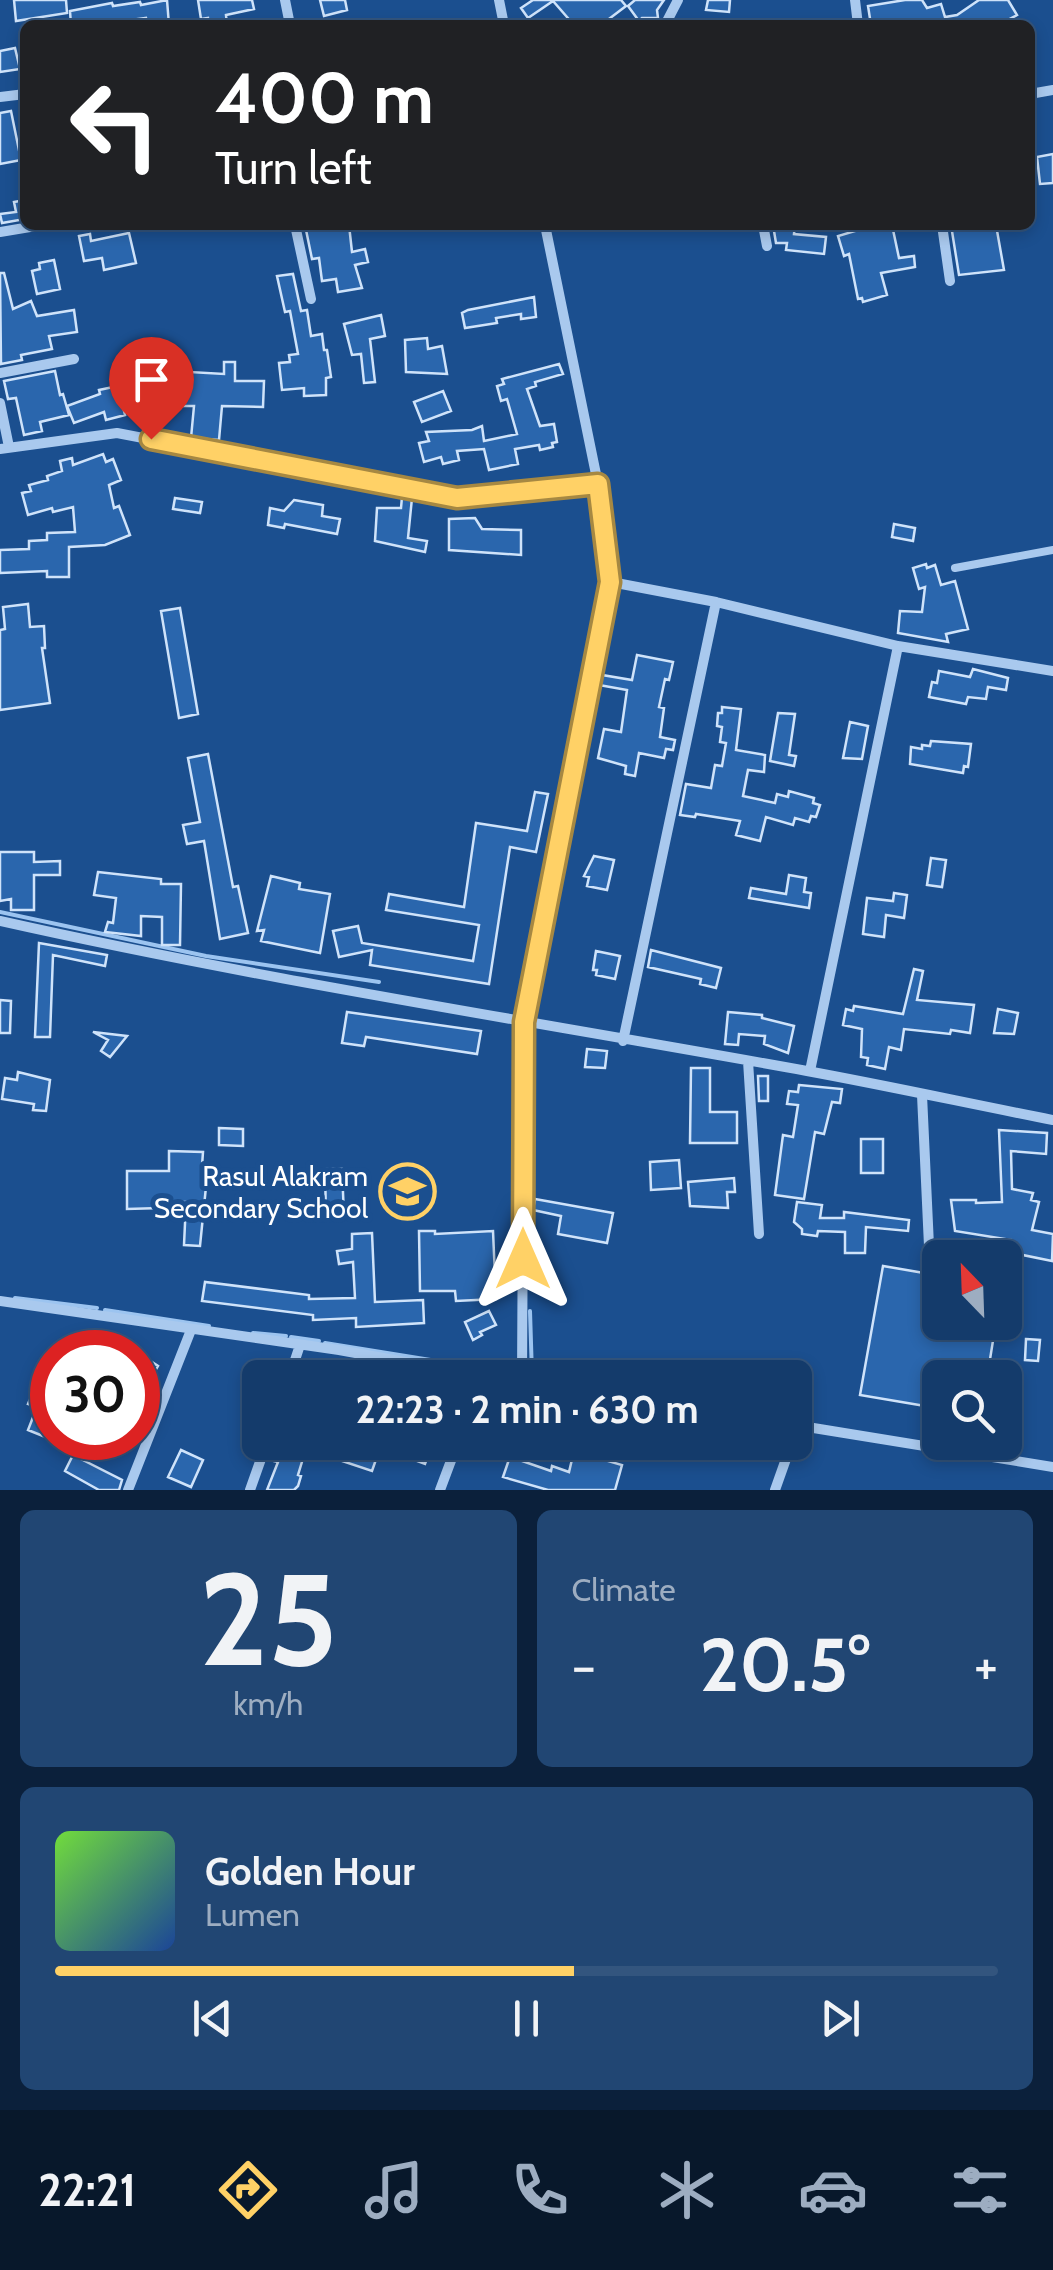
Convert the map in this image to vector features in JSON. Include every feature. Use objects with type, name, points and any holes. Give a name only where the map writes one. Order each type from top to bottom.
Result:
[{"type":"street","points":[[296,230],[311,299]]},
{"type":"street","points":[[522,1360],[524,1022],[610,582],[598,484],[546,230]]},
{"type":"street","points":[[763,230],[767,246]]},
{"type":"street","points":[[943,230],[950,282]]},
{"type":"street","points":[[0,372],[74,359]]},
{"type":"street","points":[[0,403],[4,448],[117,433],[457,498],[598,484]]},
{"type":"street","points":[[610,582],[716,602],[898,646],[1053,671]]},
{"type":"street","points":[[623,1041],[716,602]]},
{"type":"street","points":[[810,1072],[898,646]]},
{"type":"street","points":[[0,921],[128,950],[810,1072],[1053,1120]]},
{"type":"street","points":[[748,1061],[759,1234]]},
{"type":"street","points":[[922,1096],[929,1240]]},
{"type":"street","points":[[0,1301],[387,1360]]},
{"type":"street","points":[[128,1490],[191,1330]]},
{"type":"street","points":[[295,1360],[300,1345]]},
{"type":"street","points":[[812,1430],[1053,1467]]},
{"type":"street","points":[[250,1490],[260,1460]]},
{"type":"street","points":[[440,1490],[451,1460]]},
{"type":"street","points":[[775,1490],[786,1460]]},
{"type":"lane","points":[[955,568],[1053,550]]},
{"type":"building","points":[[14,0],[66,0],[67,13],[16,21]]},
{"type":"building","points":[[167,0],[169,20],[71,20],[70,11],[112,3],[141,5]]},
{"type":"building","points":[[198,0],[252,0],[254,9],[226,15],[226,20],[201,19]]},
{"type":"building","points":[[320,0],[345,0],[347,10],[324,16]]},
{"type":"building","points":[[533,0],[621,0],[626,6],[608,20],[570,20],[553,1],[528,18],[521,8]]},
{"type":"building","points":[[635,0],[664,0],[657,10],[658,18],[638,20],[628,6]]},
{"type":"building","points":[[708,0],[730,0],[729,12],[706,10]]},
{"type":"building","points":[[922,0],[927,8],[941,4],[945,17],[957,15],[979,0],[1008,0],[1017,15],[1008,20],[870,20],[868,6]]},
{"type":"building","points":[[15,48],[20,69],[0,72],[0,51]]},
{"type":"building","points":[[11,111],[20,160],[0,164],[0,113]]},
{"type":"building","points":[[1053,154],[1053,183],[1040,184],[1037,157]]},
{"type":"building","points":[[20,201],[20,220],[2,223],[0,214],[16,212],[14,202]]},
{"type":"building","points":[[306,230],[350,230],[352,252],[365,249],[368,262],[355,265],[362,288],[338,292],[336,279],[322,281],[319,258],[312,259]]},
{"type":"building","points":[[774,230],[826,237],[824,254],[786,250],[787,243],[776,243]]},
{"type":"building","points":[[858,230],[893,230],[899,258],[914,256],[915,267],[881,273],[887,295],[863,302],[858,299],[849,254],[844,256],[838,236]]},
{"type":"building","points":[[952,230],[997,230],[1004,270],[959,275]]},
{"type":"building","points":[[129,233],[136,263],[104,270],[102,258],[84,261],[79,236],[90,234],[91,241]]},
{"type":"building","points":[[54,260],[60,289],[37,294],[32,271],[40,269],[39,263]]},
{"type":"building","points":[[0,273],[4,273],[13,309],[31,301],[37,316],[74,310],[77,332],[49,336],[52,349],[1,364]]},
{"type":"building","points":[[293,274],[301,311],[307,310],[311,336],[322,334],[327,350],[331,377],[326,378],[326,395],[304,396],[304,388],[282,390],[279,363],[290,362],[289,355],[298,354],[290,311],[285,312],[277,276]]},
{"type":"building","points":[[534,297],[536,317],[521,319],[521,314],[465,328],[462,313],[468,310]]},
{"type":"building","points":[[381,315],[385,336],[370,339],[375,382],[364,383],[361,354],[352,355],[344,324]]},
{"type":"building","points":[[427,338],[428,349],[442,346],[447,374],[406,372],[405,340]]},
{"type":"building","points":[[224,362],[235,362],[235,381],[264,381],[263,407],[222,406],[219,440],[191,438],[194,406],[146,406],[146,393],[122,385],[184,383],[184,376],[189,377],[190,372],[224,374]]},
{"type":"building","points":[[559,364],[563,374],[535,382],[536,386],[527,389],[540,426],[554,424],[557,442],[552,443],[553,447],[515,449],[518,464],[489,470],[484,449],[457,451],[459,460],[443,464],[441,457],[424,462],[419,443],[429,441],[426,432],[482,426],[484,441],[517,434],[507,399],[501,401],[497,386],[504,384],[502,379]]},
{"type":"building","points":[[55,371],[69,415],[40,422],[42,431],[24,435],[16,398],[8,399],[4,381]]},
{"type":"building","points":[[118,386],[125,415],[106,420],[104,412],[74,423],[67,406],[100,394],[99,390]]},
{"type":"building","points":[[443,391],[451,411],[422,422],[414,402]]},
{"type":"building","points":[[103,454],[106,462],[113,459],[121,480],[109,485],[114,508],[119,506],[130,535],[105,545],[69,547],[69,577],[47,577],[47,571],[0,573],[0,550],[29,549],[29,541],[47,540],[47,533],[75,532],[73,507],[28,515],[22,493],[31,491],[29,485],[62,471],[60,461],[72,458],[73,465]]},
{"type":"building","points":[[402,497],[412,498],[408,538],[427,541],[425,552],[375,541],[377,508],[401,508]]},
{"type":"building","points":[[175,498],[202,502],[200,513],[173,509]]},
{"type":"building","points":[[294,500],[323,505],[322,516],[340,519],[337,534],[285,524],[284,528],[268,525],[270,508],[284,511]]},
{"type":"building","points":[[475,518],[482,529],[521,530],[521,555],[449,550],[449,519]]},
{"type":"building","points":[[894,524],[915,528],[913,541],[892,537]]},
{"type":"building","points":[[926,564],[927,568],[935,565],[941,585],[955,581],[968,629],[946,634],[948,642],[898,633],[900,611],[922,612],[925,587],[919,589],[913,568]]},
{"type":"building","points":[[28,604],[30,627],[44,626],[42,648],[50,703],[0,710],[3,607]]},
{"type":"building","points":[[180,608],[198,714],[179,718],[161,611]]},
{"type":"building","points":[[637,655],[673,662],[659,707],[664,708],[660,737],[675,740],[673,750],[666,749],[664,758],[639,753],[635,776],[625,774],[626,766],[598,758],[604,729],[621,732],[627,690],[599,685],[602,675],[632,680]]},
{"type":"building","points":[[973,669],[1008,678],[1006,690],[988,687],[986,699],[968,697],[966,704],[929,697],[939,671],[970,677]]},
{"type":"building","points":[[722,707],[741,709],[736,750],[765,755],[764,772],[748,770],[743,796],[775,803],[777,794],[788,797],[789,791],[814,798],[813,803],[820,805],[816,817],[811,816],[809,822],[795,818],[793,825],[766,817],[760,841],[736,835],[740,821],[680,815],[686,784],[711,788],[715,765],[722,766],[726,743],[720,742],[722,727],[717,726]]},
{"type":"building","points":[[778,713],[795,714],[789,755],[796,756],[794,766],[770,761]]},
{"type":"building","points":[[850,722],[868,726],[862,759],[843,758]]},
{"type":"building","points":[[931,741],[971,744],[968,767],[964,766],[963,773],[910,764],[911,747],[922,749],[922,745],[930,746]]},
{"type":"building","points":[[208,754],[233,887],[238,886],[248,933],[220,939],[204,841],[187,844],[183,825],[200,822],[188,758]]},
{"type":"building","points":[[535,792],[548,794],[536,852],[510,847],[489,984],[370,965],[372,950],[339,957],[333,931],[358,926],[362,943],[473,961],[479,925],[386,910],[389,894],[464,907],[476,823],[527,831]]},
{"type":"building","points":[[0,852],[34,852],[34,862],[60,861],[60,875],[34,875],[34,910],[11,910],[11,899],[0,901]]},
{"type":"building","points":[[594,856],[614,860],[607,890],[587,886],[589,877],[584,876]]},
{"type":"building","points":[[931,858],[946,860],[942,887],[927,885]]},
{"type":"building","points":[[98,872],[181,884],[180,945],[162,945],[162,917],[141,916],[141,936],[105,932],[108,922],[113,923],[116,898],[94,895]]},
{"type":"building","points":[[789,875],[806,878],[804,892],[811,893],[809,908],[749,898],[751,888],[786,894]]},
{"type":"building","points":[[271,876],[300,883],[299,889],[330,894],[320,953],[261,941],[264,930],[257,931]]},
{"type":"building","points":[[894,893],[907,895],[904,918],[886,915],[884,937],[863,934],[867,898],[893,901]]},
{"type":"building","points":[[39,943],[107,955],[105,966],[53,955],[50,1037],[35,1037]]},
{"type":"building","points":[[651,950],[721,968],[716,988],[700,984],[701,979],[648,967]]},
{"type":"building","points":[[596,951],[620,956],[615,979],[596,975]]},
{"type":"building","points":[[914,969],[923,971],[917,1000],[974,1005],[970,1033],[904,1029],[901,1050],[889,1047],[885,1069],[867,1065],[868,1058],[861,1057],[862,1029],[843,1025],[846,1009],[853,1011],[854,1006],[903,1014]]},
{"type":"building","points":[[0,1000],[11,1001],[10,1033],[0,1033]]},
{"type":"building","points":[[998,1009],[1018,1013],[1014,1034],[994,1033]]},
{"type":"building","points":[[347,1012],[481,1031],[477,1054],[366,1037],[364,1046],[342,1043]]},
{"type":"building","points":[[728,1012],[762,1015],[794,1026],[788,1053],[764,1044],[765,1036],[739,1034],[738,1045],[725,1044]]},
{"type":"building","points":[[93,1032],[127,1036],[110,1057],[101,1051],[108,1040]]},
{"type":"building","points":[[587,1049],[607,1051],[605,1068],[585,1067]]},
{"type":"building","points":[[691,1068],[710,1068],[710,1112],[737,1112],[737,1143],[690,1143]]},
{"type":"building","points":[[18,1072],[50,1080],[46,1111],[33,1110],[34,1104],[2,1099],[5,1078],[17,1080]]},
{"type":"building","points":[[758,1076],[768,1076],[768,1101],[759,1101]]},
{"type":"building","points":[[799,1085],[842,1089],[840,1103],[832,1102],[824,1134],[815,1132],[804,1199],[775,1195],[783,1135],[793,1137],[798,1105],[787,1104],[789,1091],[798,1092]]},
{"type":"building","points":[[219,1128],[243,1129],[243,1146],[219,1145]]},
{"type":"building","points":[[999,1130],[1047,1133],[1046,1154],[1011,1151],[1012,1189],[1033,1193],[1031,1200],[1039,1202],[1032,1230],[1053,1234],[1052,1261],[1022,1255],[1022,1240],[955,1231],[951,1200],[1002,1202]]},
{"type":"building","points":[[861,1139],[883,1139],[883,1173],[861,1173]]},
{"type":"building","points":[[169,1151],[203,1152],[202,1166],[208,1167],[200,1246],[184,1245],[186,1202],[161,1202],[161,1208],[127,1209],[127,1171],[169,1171]]},
{"type":"building","points":[[679,1160],[681,1188],[651,1190],[650,1162]]},
{"type":"building","points":[[325,1169],[342,1169],[344,1216],[326,1217]]},
{"type":"building","points":[[734,1178],[735,1192],[727,1192],[728,1208],[690,1206],[688,1182]]},
{"type":"building","points":[[535,1199],[613,1213],[607,1243],[558,1234],[561,1216],[533,1210]]},
{"type":"building","points":[[797,1202],[822,1205],[820,1218],[844,1218],[844,1212],[909,1220],[908,1231],[866,1227],[865,1253],[845,1253],[845,1232],[802,1234],[794,1222]]},
{"type":"building","points":[[419,1231],[493,1231],[496,1299],[456,1301],[455,1291],[420,1291]]},
{"type":"building","points":[[372,1233],[375,1302],[423,1300],[424,1323],[356,1327],[356,1318],[313,1320],[313,1315],[202,1301],[205,1282],[309,1295],[309,1299],[355,1298],[353,1262],[339,1264],[337,1251],[352,1249],[352,1234]]},
{"type":"building","points":[[883,1266],[922,1273],[922,1340],[993,1340],[990,1360],[922,1360],[922,1405],[860,1395]]},
{"type":"building","points":[[489,1311],[496,1325],[473,1340],[465,1322]]},
{"type":"building","points":[[1026,1339],[1040,1340],[1038,1361],[1025,1360]]},
{"type":"building","points":[[181,1450],[203,1460],[191,1487],[168,1477]]},
{"type":"building","points":[[70,1460],[83,1460],[122,1480],[119,1490],[99,1490],[65,1471]]},
{"type":"building","points":[[270,1460],[303,1460],[294,1490],[267,1490],[278,1462]]},
{"type":"building","points":[[342,1460],[376,1460],[372,1471]]},
{"type":"building","points":[[509,1460],[569,1472],[572,1460],[605,1460],[622,1465],[615,1490],[548,1490],[503,1477]]},
{"type":"waterway","points":[[0,912],[206,956],[379,982]]},
{"type":"waterway","points":[[15,1298],[97,1308]]},
{"type":"waterway","points":[[105,1310],[209,1326]]},
{"type":"waterway","points":[[530,1311],[532,1360]]},
{"type":"waterway","points":[[253,1333],[286,1336]]},
{"type":"waterway","points":[[291,1337],[319,1341]]},
{"type":"waterway","points":[[325,1343],[430,1360]]},
{"type":"place","name":"Rasul Alakram Secondary School","points":[[407,1192]]},
{"type":"route","points":[[151,439],[457,498],[598,484],[610,582],[524,1022],[523,1259]]}]
